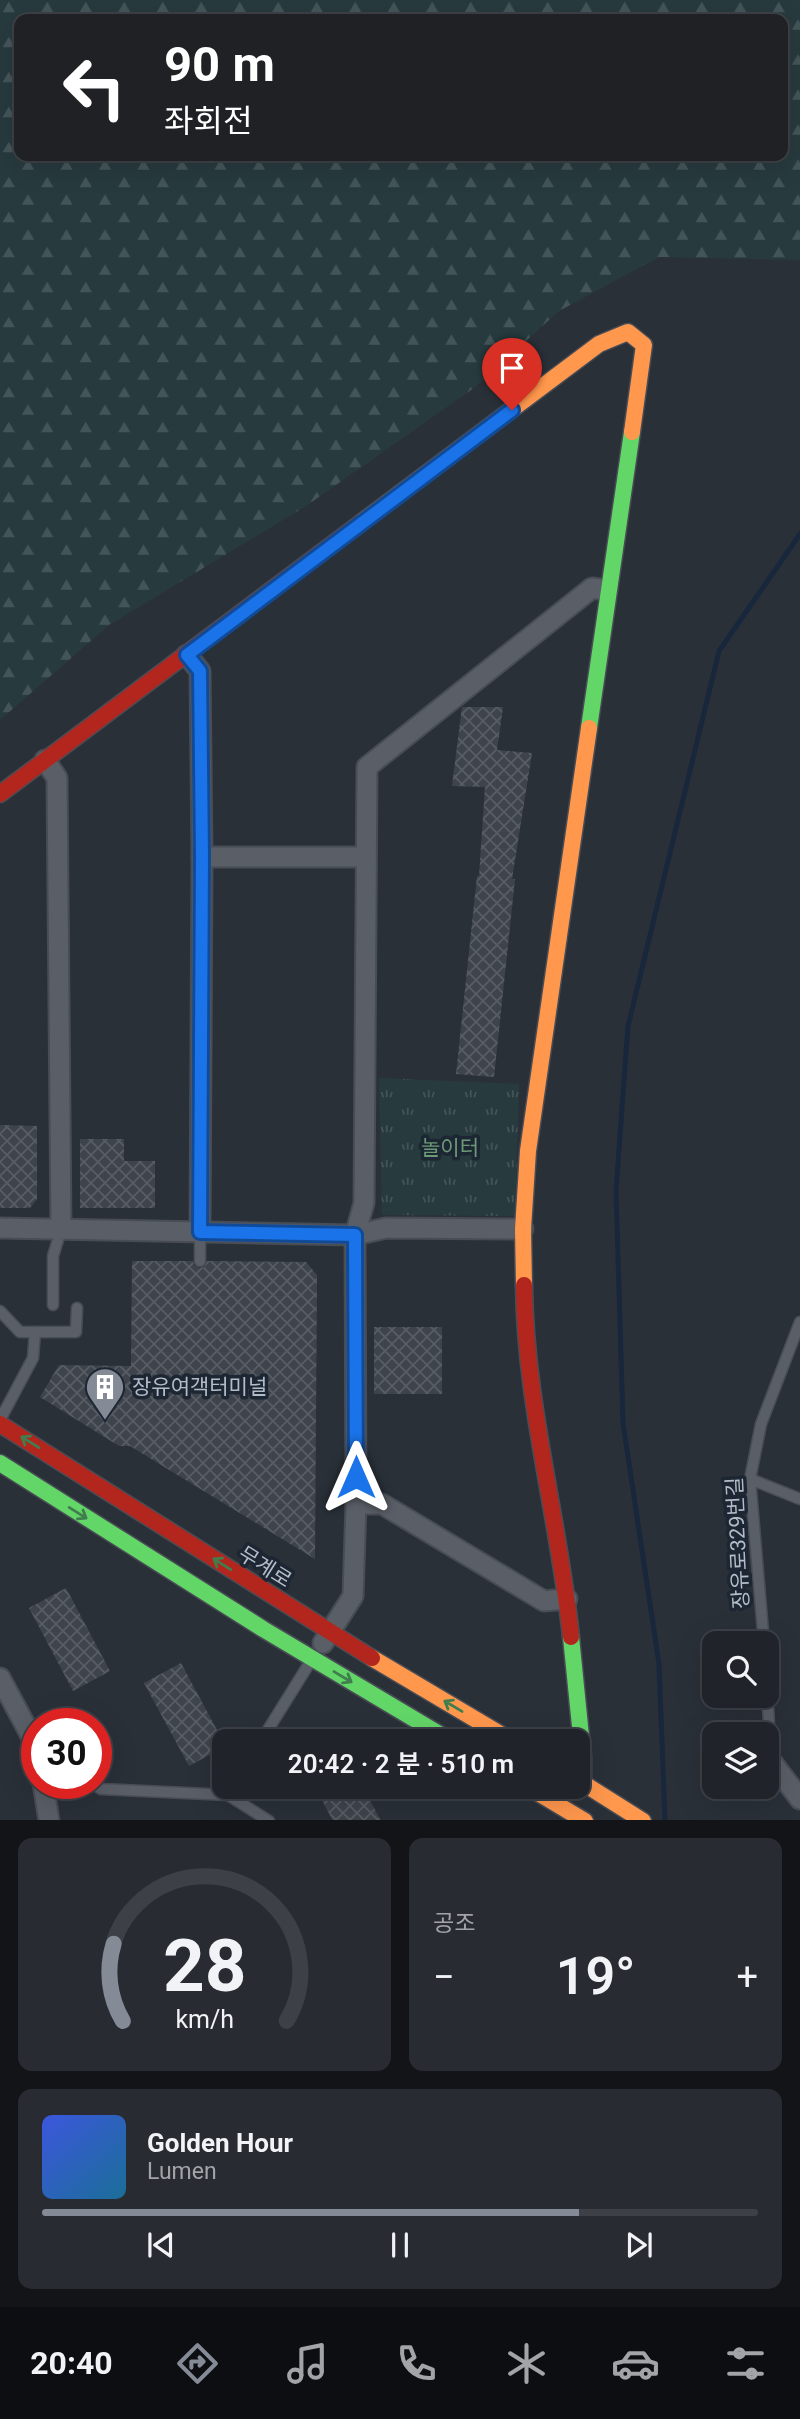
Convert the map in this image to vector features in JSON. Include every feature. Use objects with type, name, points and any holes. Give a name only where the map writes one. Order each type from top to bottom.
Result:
[{"type":"street","points":[[0,793],[599,345],[628,332],[644,345],[527,1151],[523,1229],[524,1333],[537,1431],[567,1599],[580,1729]]},
{"type":"street","points":[[313,1659],[353,1596],[356,1504],[355,1235],[364,1203],[367,767],[592,588],[607,590]]},
{"type":"street","points":[[187,655],[200,671],[200,1232]]},
{"type":"street","points":[[45,760],[57,778],[61,1230]]},
{"type":"street","points":[[202,856],[366,857]]},
{"type":"street","points":[[0,1228],[355,1235],[386,1228],[523,1229]]},
{"type":"street","name":"무계로","points":[[0,1422],[330,1633],[492,1729]]},
{"type":"street","points":[[0,1463],[313,1659],[431,1729]]},
{"type":"street","points":[[356,1504],[382,1504],[544,1601],[567,1599]]},
{"type":"street","points":[[0,1678],[21,1717]]},
{"type":"street","points":[[779,1771],[800,1799]]},
{"type":"street","points":[[590,1788],[641,1820]]},
{"type":"street","points":[[46,1799],[49,1820]]},
{"type":"street","points":[[547,1799],[579,1819]]},
{"type":"lane","points":[[53,1305],[53,1255],[61,1230]]},
{"type":"lane","points":[[200,1232],[200,1261]]},
{"type":"lane","points":[[0,1311],[20,1332],[76,1332],[77,1308]]},
{"type":"lane","name":"장유로329번길","points":[[763,1631],[750,1479],[761,1424],[800,1322]]},
{"type":"lane","points":[[0,1422],[33,1358],[35,1332]]},
{"type":"lane","points":[[750,1479],[800,1499]]},
{"type":"lane","points":[[269,1729],[313,1659]]},
{"type":"lane","points":[[112,1789],[212,1791]]},
{"type":"lane","points":[[240,1799],[268,1820]]},
{"type":"green space","points":[[0,0],[800,0],[800,260],[659,257],[559,311],[474,388],[306,506],[109,625],[0,720]]},
{"type":"green space","name":"놀이터","points":[[379,1078],[519,1084],[515,1216],[382,1215]]},
{"type":"building","points":[[462,707],[503,707],[497,750],[532,753],[512,879],[515,879],[494,1077],[456,1074],[479,876],[485,787],[452,786]]},
{"type":"building","points":[[0,1125],[37,1126],[37,1199],[30,1208],[0,1208]]},
{"type":"building","points":[[80,1139],[124,1139],[124,1161],[155,1161],[155,1208],[80,1208]]},
{"type":"building","points":[[132,1261],[193,1261],[199,1268],[204,1267],[207,1261],[306,1262],[317,1275],[315,1559],[130,1446],[119,1446],[40,1397],[59,1365],[131,1366]]},
{"type":"building","points":[[374,1327],[442,1327],[442,1394],[374,1394]]},
{"type":"building","points":[[66,1588],[110,1671],[73,1691],[29,1608]]},
{"type":"building","points":[[181,1663],[216,1729],[212,1729],[212,1754],[189,1766],[144,1683]]},
{"type":"building","points":[[321,1799],[369,1799],[380,1820],[332,1820]]},
{"type":"waterway","points":[[665,1820],[659,1664],[623,1423],[616,1190],[628,1026],[719,651],[800,534]]},
{"type":"traffic: fast","points":[[589,728],[632,432]]},
{"type":"traffic: fast","points":[[0,1463],[263,1629],[431,1729]]},
{"type":"traffic: fast","points":[[571,1637],[580,1729]]},
{"type":"traffic: slow","points":[[362,522],[599,344],[628,332],[644,345],[632,432]]},
{"type":"traffic: slow","points":[[524,1285],[523,1229],[528,1151],[589,728]]},
{"type":"traffic: slow","points":[[372,1658],[492,1729]]},
{"type":"traffic: slow","points":[[590,1788],[641,1820]]},
{"type":"traffic: slow","points":[[548,1799],[583,1820]]},
{"type":"traffic: jam","points":[[0,794],[362,522]]},
{"type":"traffic: jam","points":[[524,1285],[530,1374],[571,1637]]},
{"type":"traffic: jam","points":[[0,1424],[372,1658]]},
{"type":"place","name":"장유여객터미널","points":[[105,1421]]},
{"type":"route","points":[[356,1477],[355,1235],[200,1232],[200,671],[187,655],[512,410]]}]
